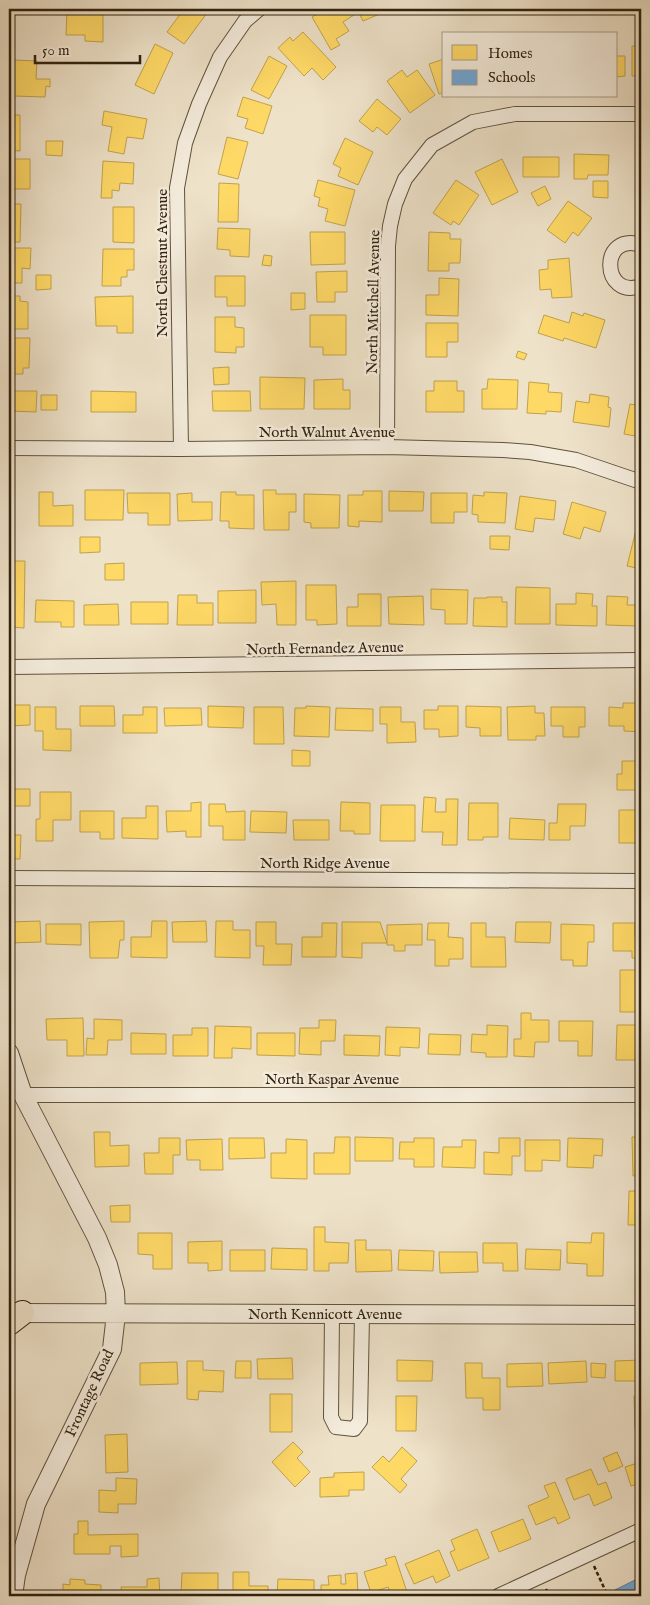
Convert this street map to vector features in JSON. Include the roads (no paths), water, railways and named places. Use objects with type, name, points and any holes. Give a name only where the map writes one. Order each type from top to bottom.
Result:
[{"type":"street","name":"North Chestnut Avenue","points":[[181,449],[177,188],[185,142],[199,104],[220,57],[245,20],[259,9]]},
{"type":"street","name":"North Mitchell Avenue","points":[[387,447],[388,246],[395,204],[406,179],[432,145],[473,122],[515,114],[641,114]]},
{"type":"street","points":[[641,244],[625,244],[618,248],[611,257],[609,265],[610,273],[620,285],[635,288],[641,286]]},
{"type":"street","name":"North Walnut Avenue","points":[[9,448],[463,448],[530,452],[576,460],[641,482]]},
{"type":"street","name":"North Fernandez Avenue","points":[[9,667],[641,660]]},
{"type":"street","name":"North Ridge Avenue","points":[[9,878],[641,882]]},
{"type":"street","name":"Frontage Road","points":[[9,1053],[23,1095],[97,1238],[108,1265],[115,1292],[116,1314],[112,1349],[36,1504],[16,1575],[13,1596]]},
{"type":"street","name":"North Kaspar Avenue","points":[[23,1095],[641,1095]]},
{"type":"street","name":"North Kennicott Avenue","points":[[12,1314],[641,1315]]},
{"type":"street","points":[[332,1314],[330,1417],[336,1427],[346,1429],[354,1429],[360,1421],[362,1314]]},
{"type":"street","points":[[498,1596],[641,1530]]}]
